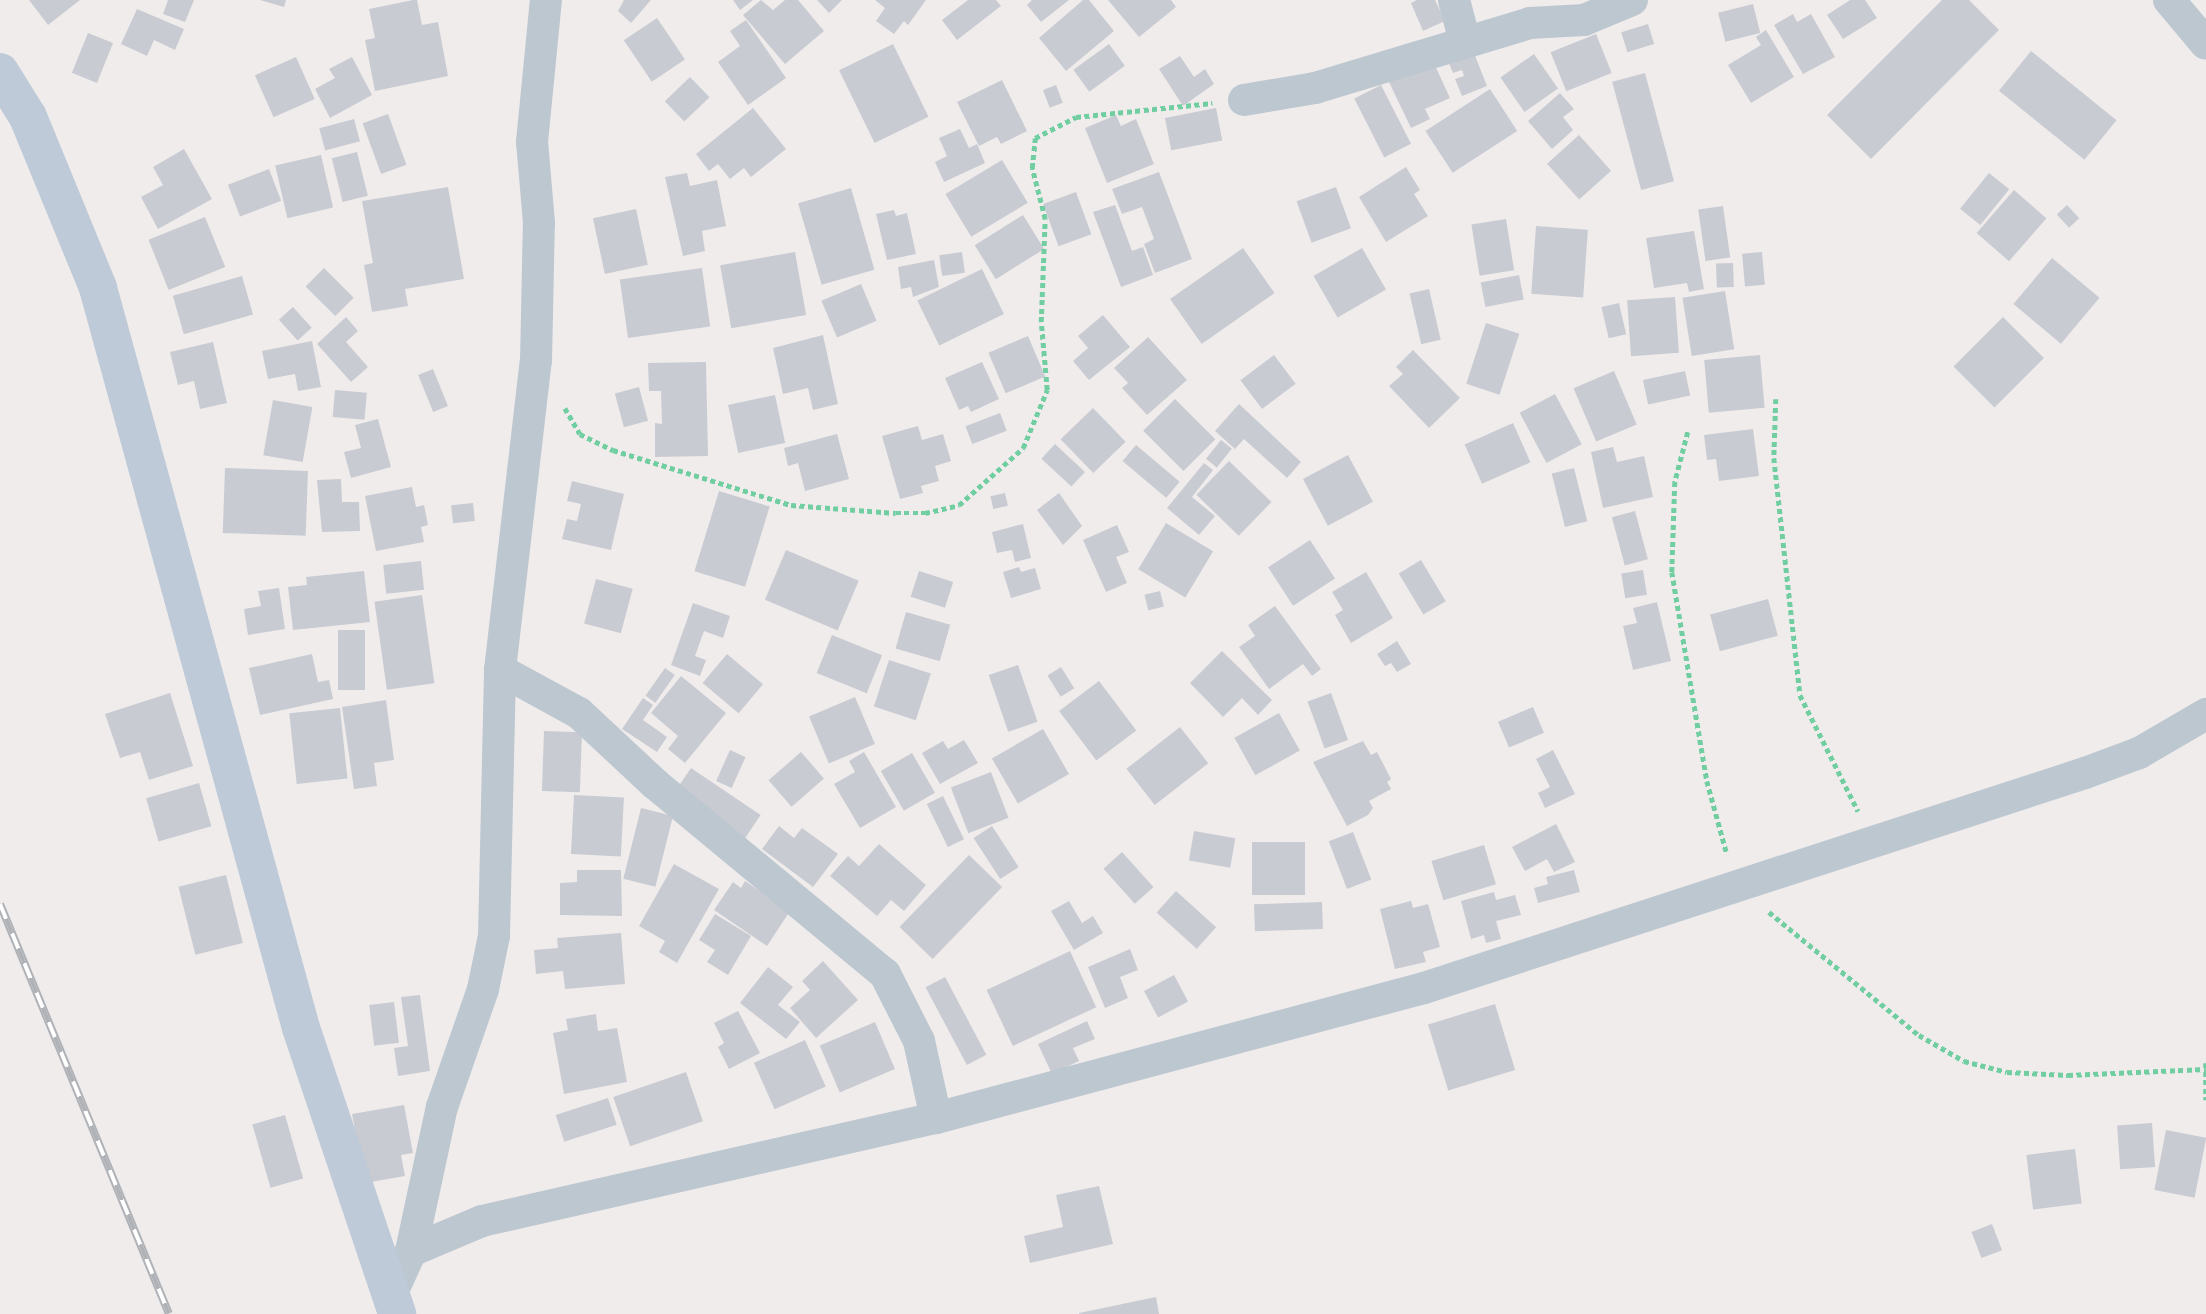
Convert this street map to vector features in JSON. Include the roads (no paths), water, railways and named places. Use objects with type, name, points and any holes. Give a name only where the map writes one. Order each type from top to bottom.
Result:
[{"type":"street","points":[[394,1305],[411,1251],[442,1107],[482,989],[494,936],[500,670],[536,361],[539,223],[532,142],[546,0]]},
{"type":"street","points":[[1454,0],[1465,42]]},
{"type":"street","points":[[1244,100],[1315,88],[1530,23],[1584,20],[1632,0]]},
{"type":"street","points":[[2169,0],[2206,44]]},
{"type":"street","points":[[0,72],[28,117],[98,288],[301,1028],[394,1305]]},
{"type":"street","points":[[500,670],[579,713],[654,783],[885,974],[919,1041],[936,1118]]},
{"type":"street","points":[[411,1251],[482,1221],[936,1118],[1424,988],[1735,884],[1873,844],[2139,753],[2206,714]]},
{"type":"railway","points":[[0,904],[169,1314]]}]
